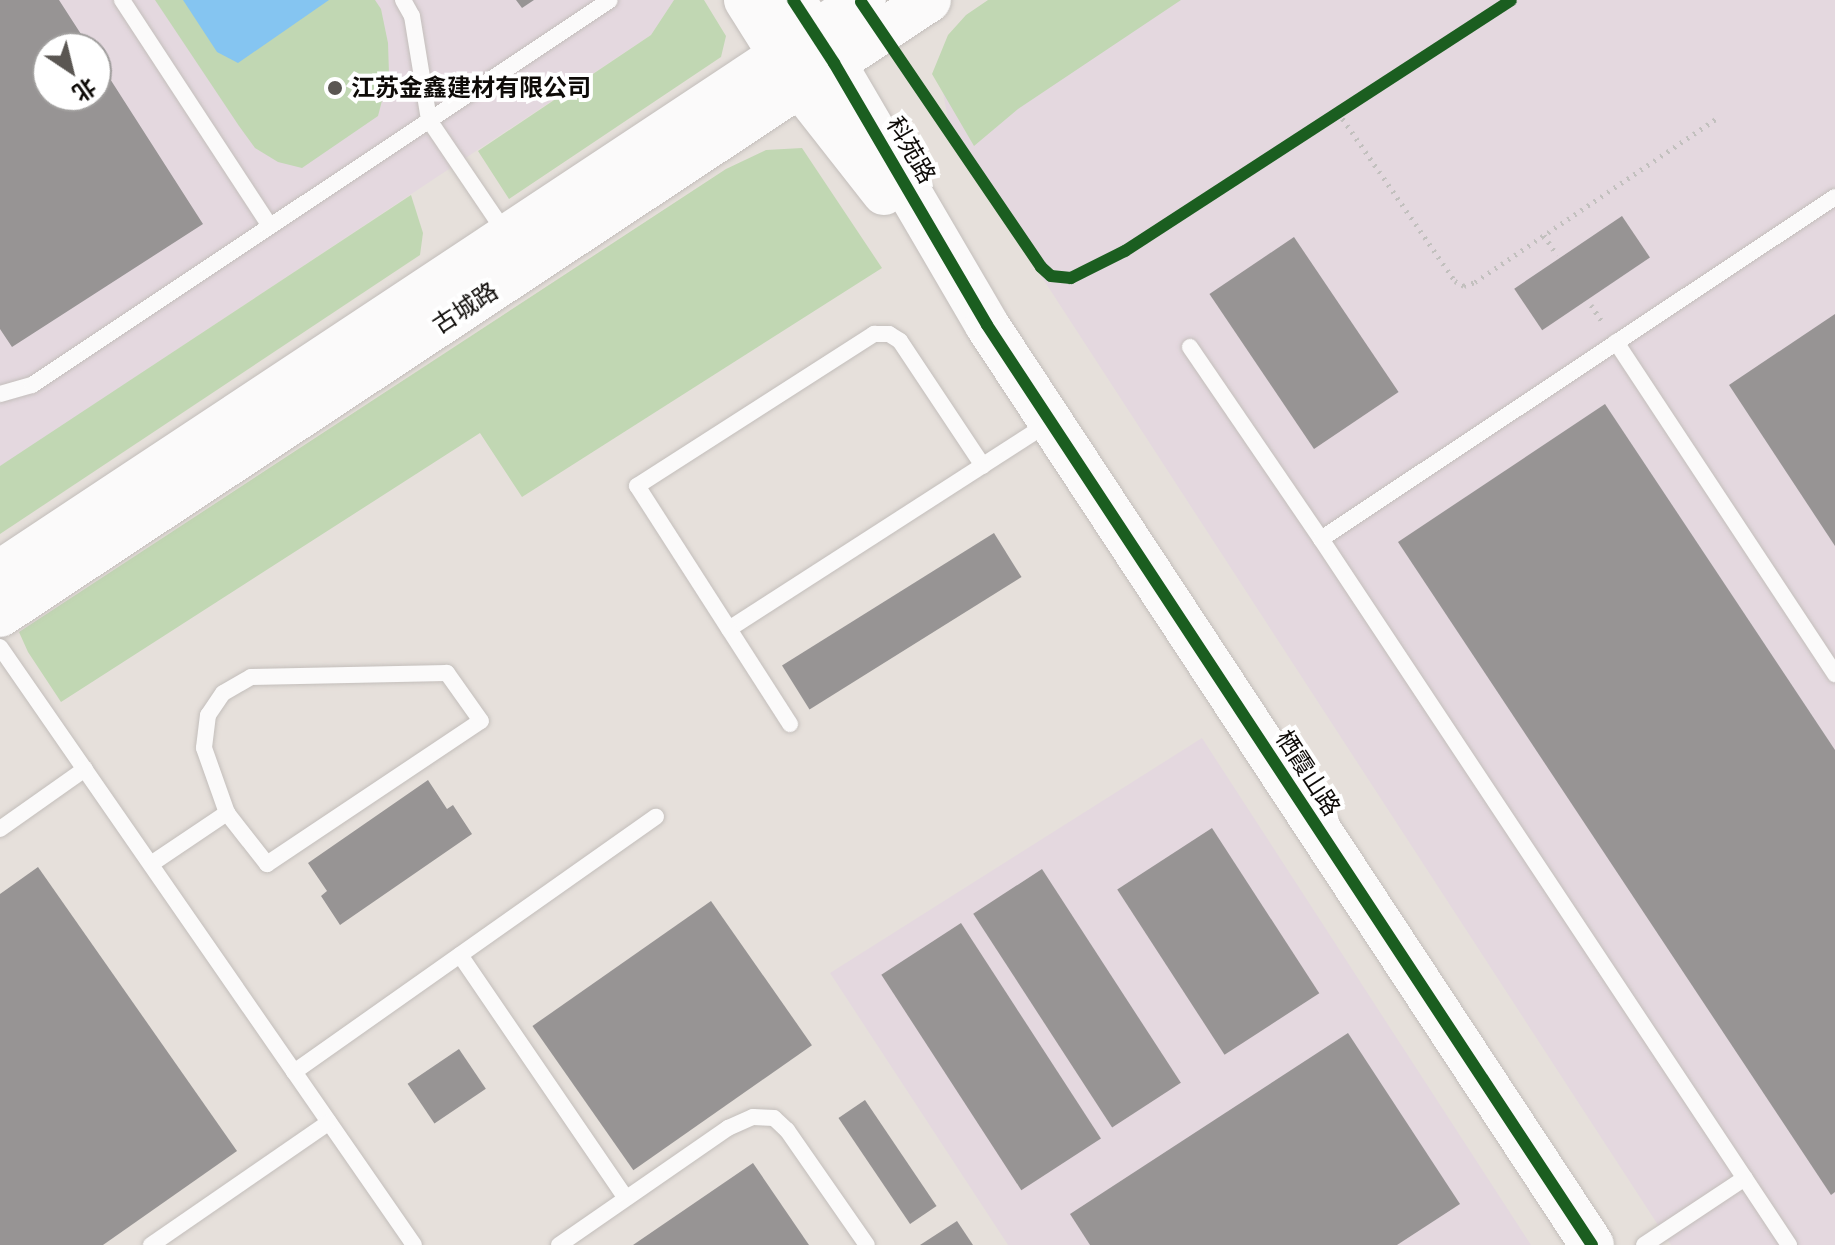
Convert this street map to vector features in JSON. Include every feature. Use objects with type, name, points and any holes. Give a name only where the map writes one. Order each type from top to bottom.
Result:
[{"type":"main road","name":"科苑路","points":[[746,0],[804,47],[987,325]]},
{"type":"main road","name":"古城路","points":[[0,615],[804,47],[864,0]]},
{"type":"main road","name":"古城路","points":[[804,47],[929,0]]},
{"type":"main road","name":"古城路","points":[[0,572],[517,251]]},
{"type":"main road","name":"栖霞山路","points":[[987,325],[1592,1245]]},
{"type":"lane","points":[[122,0],[270,226]]},
{"type":"lane","points":[[403,0],[412,16],[429,120],[517,251]]},
{"type":"lane","points":[[0,394],[32,385],[610,0]]},
{"type":"lane","points":[[1321,539],[1835,197]]},
{"type":"lane","points":[[790,724],[637,486],[874,334],[889,334],[900,341],[983,466]]},
{"type":"lane","points":[[1616,342],[1835,674]]},
{"type":"lane","points":[[1190,347],[1321,539],[1789,1245]]},
{"type":"lane","points":[[729,629],[1051,422]]},
{"type":"lane","points":[[0,647],[414,1245]]},
{"type":"lane","points":[[447,673],[481,721],[267,864],[227,813],[204,748],[208,715],[223,693],[251,677],[447,673]]},
{"type":"lane","points":[[0,829],[85,769]]},
{"type":"lane","points":[[151,864],[227,813]]},
{"type":"lane","points":[[294,1072],[656,817]]},
{"type":"lane","points":[[460,955],[626,1198]]},
{"type":"lane","points":[[559,1245],[728,1128],[753,1117],[774,1118],[787,1130],[867,1245]]},
{"type":"lane","points":[[151,1245],[329,1122]]},
{"type":"lane","points":[[1644,1245],[1745,1178]]},
{"type":"path","points":[[1325,121],[1352,104]]},
{"type":"path","points":[[1338,112],[1455,281],[1464,286],[1475,282],[1716,119]]},
{"type":"path","points":[[1544,235],[1557,255]]},
{"type":"shaded area","name":"江苏金鑫建材有限公司","points":[[0,0],[674,0],[651,35],[0,467]]},
{"type":"shaded area","points":[[1020,0],[1835,0],[1835,1245],[1671,1245],[952,139],[942,88],[973,31]]},
{"type":"shaded area","points":[[1202,738],[1531,1245],[1008,1245],[830,973]]},
{"type":"green space","points":[[155,0],[375,0],[381,9],[388,43],[389,74],[378,116],[302,168],[278,162],[255,148]]},
{"type":"green space","points":[[674,0],[704,0],[726,36],[721,57],[509,199],[478,151],[651,35]]},
{"type":"green space","points":[[988,0],[1181,0],[1018,109],[974,146],[932,74],[948,35],[966,15]]},
{"type":"green space","points":[[802,148],[882,268],[522,497],[480,433],[61,702],[28,652],[19,632],[726,169],[766,150]]},
{"type":"green space","points":[[411,195],[423,233],[420,255],[0,534],[0,466]]},
{"type":"water","points":[[183,0],[329,0],[238,63],[217,52]]},
{"type":"building","points":[[0,0],[59,0],[80,32],[32,32],[32,112],[112,112],[112,82],[203,224],[12,347],[0,329]]},
{"type":"building","points":[[516,0],[534,0],[522,8]]},
{"type":"building","points":[[1622,216],[1650,257],[1542,330],[1514,289]]},
{"type":"building","points":[[1294,237],[1399,392],[1314,449],[1209,294]]},
{"type":"building","points":[[1835,314],[1835,546],[1729,385]]},
{"type":"building","points":[[1605,404],[1835,750],[1835,1192],[1831,1195],[1398,542]]},
{"type":"building","points":[[994,533],[1022,577],[810,710],[782,665]]},
{"type":"building","points":[[428,780],[447,809],[453,805],[472,834],[340,925],[321,896],[327,891],[308,863]]},
{"type":"building","points":[[1212,828],[1319,993],[1225,1055],[1117,890]]},
{"type":"building","points":[[38,867],[237,1151],[103,1245],[0,1245],[0,894]]},
{"type":"building","points":[[1042,869],[1181,1083],[1112,1128],[973,914]]},
{"type":"building","points":[[711,901],[812,1045],[633,1170],[532,1026]]},
{"type":"building","points":[[961,923],[1101,1139],[1021,1190],[881,975]]},
{"type":"building","points":[[1348,1033],[1460,1204],[1397,1245],[1090,1245],[1070,1214]]},
{"type":"building","points":[[459,1049],[486,1089],[434,1123],[408,1084]]},
{"type":"building","points":[[865,1100],[937,1206],[910,1224],[838,1118]]},
{"type":"building","points":[[753,1163],[809,1245],[633,1245]]},
{"type":"building","points":[[957,1221],[973,1245],[920,1245]]},
{"type":"cycle path","points":[[793,0],[834,63],[987,325],[1592,1245]]},
{"type":"cycle path","points":[[861,2],[1041,267],[1051,276],[1071,278],[1125,251],[1511,0]]},
{"type":"place","name":"江苏金鑫建材有限公司","points":[[335,88]]}]
